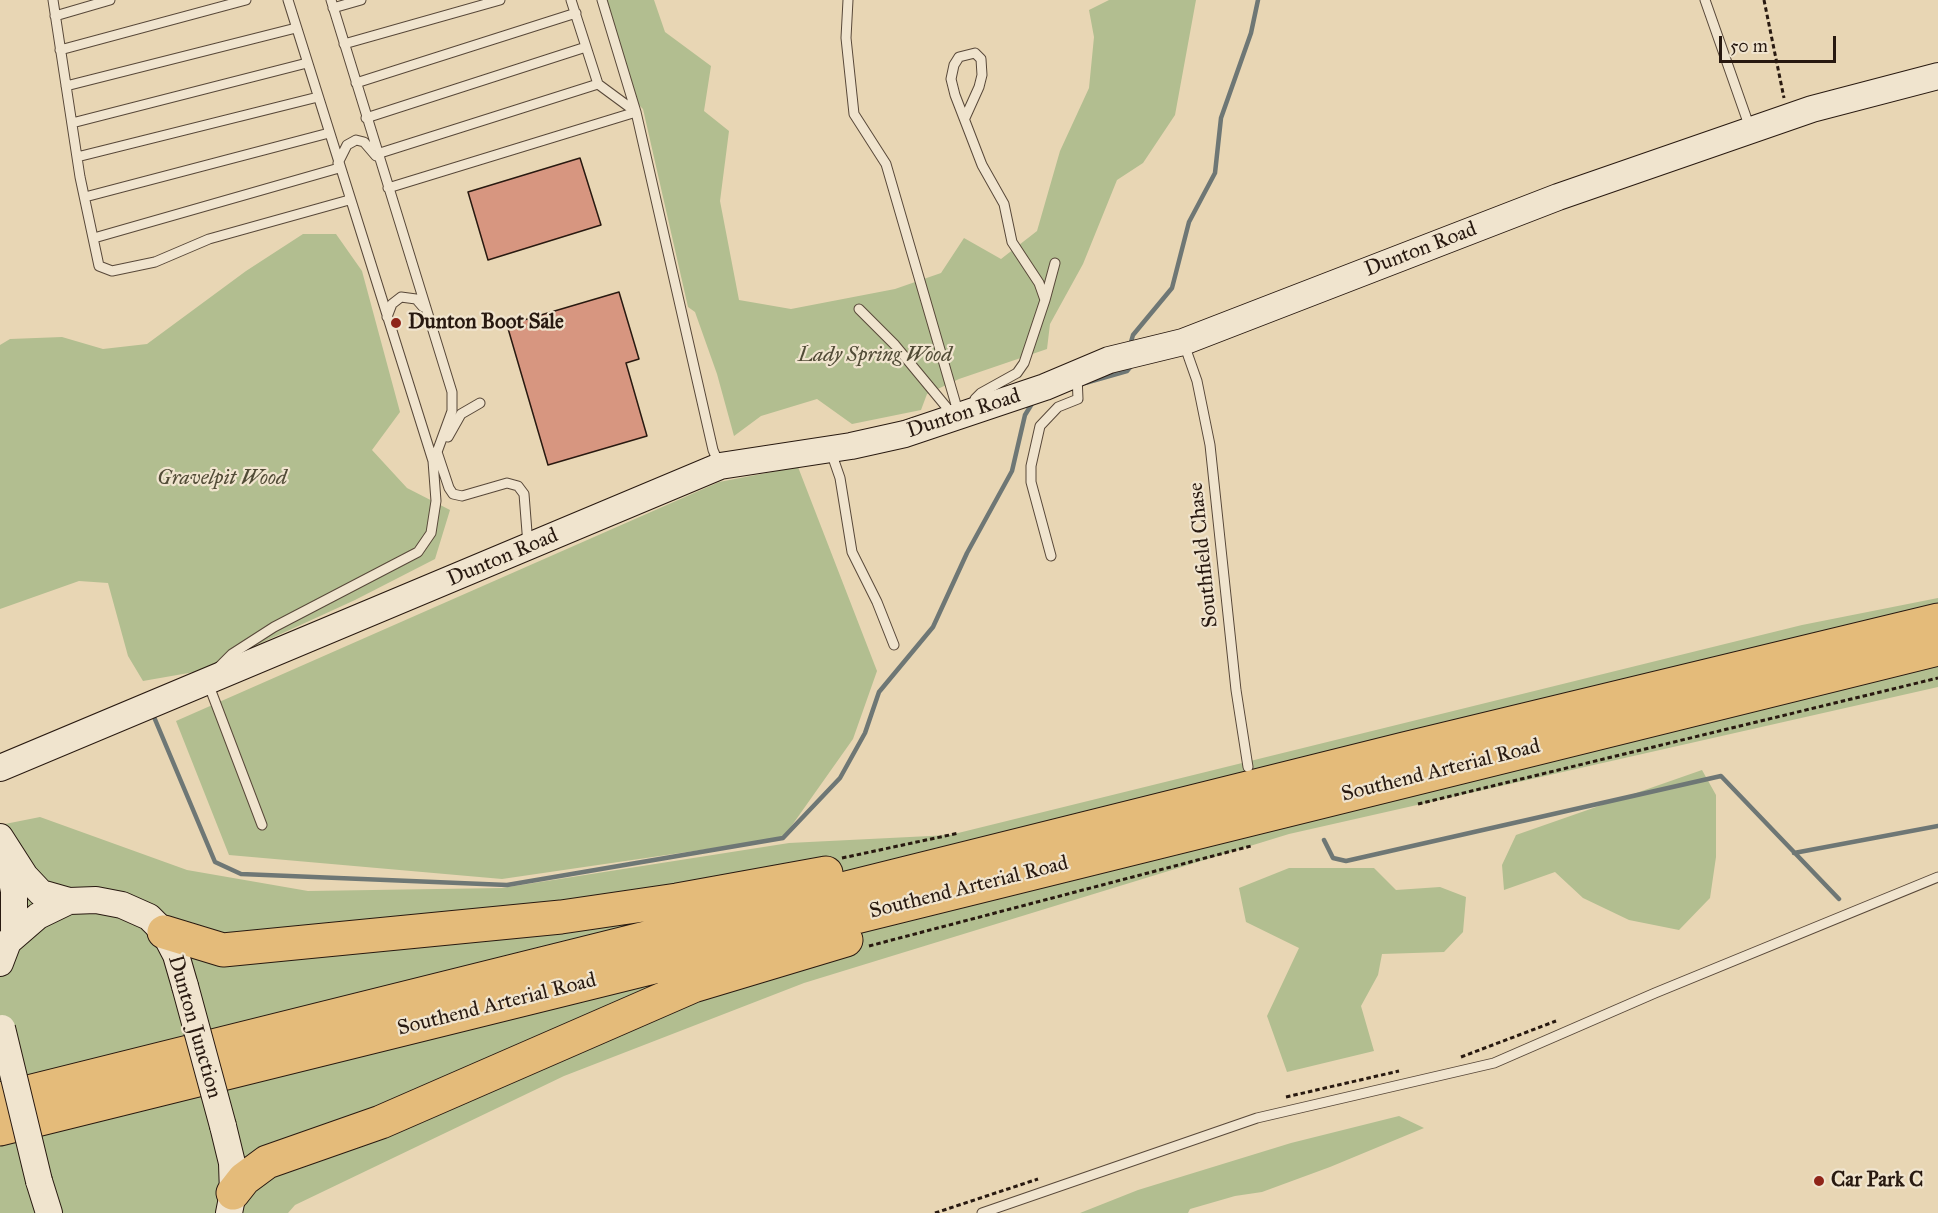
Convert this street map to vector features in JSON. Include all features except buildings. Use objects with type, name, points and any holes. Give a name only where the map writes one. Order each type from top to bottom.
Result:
[{"type":"highway","name":"Southend Arterial Road","points":[[0,1099],[1250,777],[1938,620]]},
{"type":"highway","name":"Southend Arterial Road","points":[[0,1129],[1938,649]]},
{"type":"highway","points":[[164,932],[223,950],[561,917],[677,900],[904,859],[1250,777]]},
{"type":"highway","points":[[231,1203],[244,1179],[267,1162],[381,1122],[693,986],[1169,839]]},
{"type":"street","name":"Dunton Road","points":[[0,768],[720,466],[831,450],[905,434],[1076,374],[1109,360],[1183,342],[1558,198],[1751,130],[1938,76]]},
{"type":"street","points":[[2,840],[25,876],[42,893],[69,901]]},
{"type":"street","points":[[2,840],[15,891],[14,935]]},
{"type":"street","name":"Dunton Junction","points":[[0,963],[4,950],[14,935],[38,916],[69,901],[96,900],[122,905],[148,917],[164,932],[176,955],[232,1162],[231,1203]]},
{"type":"street","points":[[1,1022],[39,1181],[49,1213]]},
{"type":"lane","points":[[53,0],[77,157],[99,266],[112,272],[155,262],[209,239],[349,200]]},
{"type":"lane","points":[[55,16],[110,0]]},
{"type":"lane","points":[[60,50],[246,0]]},
{"type":"lane","points":[[262,825],[207,682],[232,654],[245,644],[303,611],[418,552],[431,533],[436,501],[435,469],[288,0]]},
{"type":"lane","points":[[361,0],[332,4],[452,392],[452,411],[438,448],[439,461],[449,488],[455,495],[467,496],[507,483],[520,488],[524,494],[528,547]]},
{"type":"lane","points":[[344,44],[500,0]]},
{"type":"lane","points":[[571,0],[598,84],[636,112]]},
{"type":"lane","points":[[602,0],[636,112],[713,450],[720,466]]},
{"type":"lane","points":[[848,0],[846,38],[854,114],[886,164],[964,414]]},
{"type":"lane","points":[[1705,0],[1751,130]]},
{"type":"lane","points":[[356,83],[576,13]]},
{"type":"lane","points":[[66,86],[296,28]]},
{"type":"lane","points":[[366,118],[586,47]]},
{"type":"lane","points":[[965,118],[982,75],[981,59],[975,53],[959,57],[954,65],[951,79],[965,118],[982,165],[1004,204],[1012,242],[1038,283],[1045,300]]},
{"type":"lane","points":[[72,123],[307,63]]},
{"type":"lane","points":[[379,158],[598,84]]},
{"type":"lane","points":[[77,157],[318,96]]},
{"type":"lane","points":[[388,188],[636,112]]},
{"type":"lane","points":[[85,198],[329,133]]},
{"type":"lane","points":[[339,165],[347,145],[356,140],[364,142],[379,158]]},
{"type":"lane","points":[[94,238],[339,165]]},
{"type":"lane","points":[[964,414],[975,399],[1017,373],[1024,363],[1056,263]]},
{"type":"lane","points":[[387,317],[392,304],[401,297],[416,299],[427,313]]},
{"type":"lane","points":[[859,309],[964,414]]},
{"type":"lane","name":"Southfield Chase","points":[[1183,342],[1197,381],[1210,445],[1236,690],[1250,777]]},
{"type":"lane","points":[[1052,556],[1031,483],[1031,466],[1040,426],[1058,407],[1078,399],[1079,388],[1076,374]]},
{"type":"lane","points":[[439,461],[453,426],[461,414],[480,403]]},
{"type":"lane","points":[[831,450],[840,478],[852,552],[877,602],[894,645]]},
{"type":"lane","points":[[982,1213],[1257,1118],[1494,1063],[1655,993],[1938,878]]},
{"type":"path","points":[[1764,0],[1788,118]]},
{"type":"path","points":[[1413,806],[1938,678]]},
{"type":"path","points":[[868,946],[1255,844]]},
{"type":"path","points":[[1451,1059],[1494,1046],[1561,1019]]},
{"type":"path","points":[[1284,1098],[1406,1069]]},
{"type":"path","points":[[935,1213],[1041,1178]]},
{"type":"green space","name":"Lady Spring Wood","points":[[603,0],[654,0],[665,32],[711,66],[704,111],[729,131],[720,201],[739,300],[791,309],[895,289],[941,273],[964,238],[1001,259],[1037,231],[1060,151],[1089,88],[1094,37],[1089,10],[1109,0],[1196,0],[1175,115],[1143,163],[1117,180],[1083,264],[1050,324],[1047,349],[959,379],[927,394],[921,410],[852,424],[817,399],[761,416],[734,436],[717,374],[695,312],[688,307],[643,109],[632,98]]},
{"type":"green space","name":"Gravelpit Wood","points":[[303,234],[336,234],[362,271],[400,412],[372,450],[407,488],[450,510],[435,559],[355,600],[200,671],[143,681],[128,656],[108,583],[79,581],[0,609],[0,345],[10,339],[62,337],[103,349],[147,344],[246,271]]},
{"type":"green space","points":[[798,467],[877,671],[853,739],[783,838],[502,879],[229,855],[176,721],[719,482]]},
{"type":"green space","points":[[1938,598],[1938,687],[1289,834],[804,983],[564,1076],[295,1205],[288,1213],[0,1213],[0,825],[40,817],[187,870],[308,891],[502,888],[789,843],[950,835],[1802,625]]},
{"type":"green space","points":[[1702,770],[1716,795],[1716,857],[1710,898],[1679,930],[1629,920],[1583,898],[1555,872],[1504,890],[1502,865],[1516,835]]},
{"type":"green space","points":[[1289,868],[1374,868],[1396,890],[1440,887],[1466,897],[1463,932],[1444,952],[1382,954],[1378,975],[1361,1006],[1374,1051],[1287,1072],[1267,1016],[1299,948],[1246,922],[1239,888]]},
{"type":"green space","points":[[1399,1116],[1424,1128],[1262,1192],[1235,1196],[1190,1209],[1188,1213],[1080,1213],[1138,1190],[1291,1143]]},
{"type":"waterway","points":[[1131,342],[1133,335],[1172,288],[1189,222],[1215,173],[1221,118],[1251,33],[1258,0]]},
{"type":"waterway","points":[[1085,383],[1127,371],[1132,365]]},
{"type":"waterway","points":[[154,717],[215,862],[241,874],[507,885],[783,838],[840,778],[865,733],[879,692],[933,627],[967,553],[1012,471],[1025,415],[1033,402]]},
{"type":"waterway","points":[[1324,840],[1333,858],[1346,861],[1721,776],[1839,899]]},
{"type":"waterway","points":[[1794,853],[1938,826]]},
{"type":"place","name":"Dunton Boot Sale","points":[[396,323]]},
{"type":"place","name":"Car Park C","points":[[1819,1181]]}]
